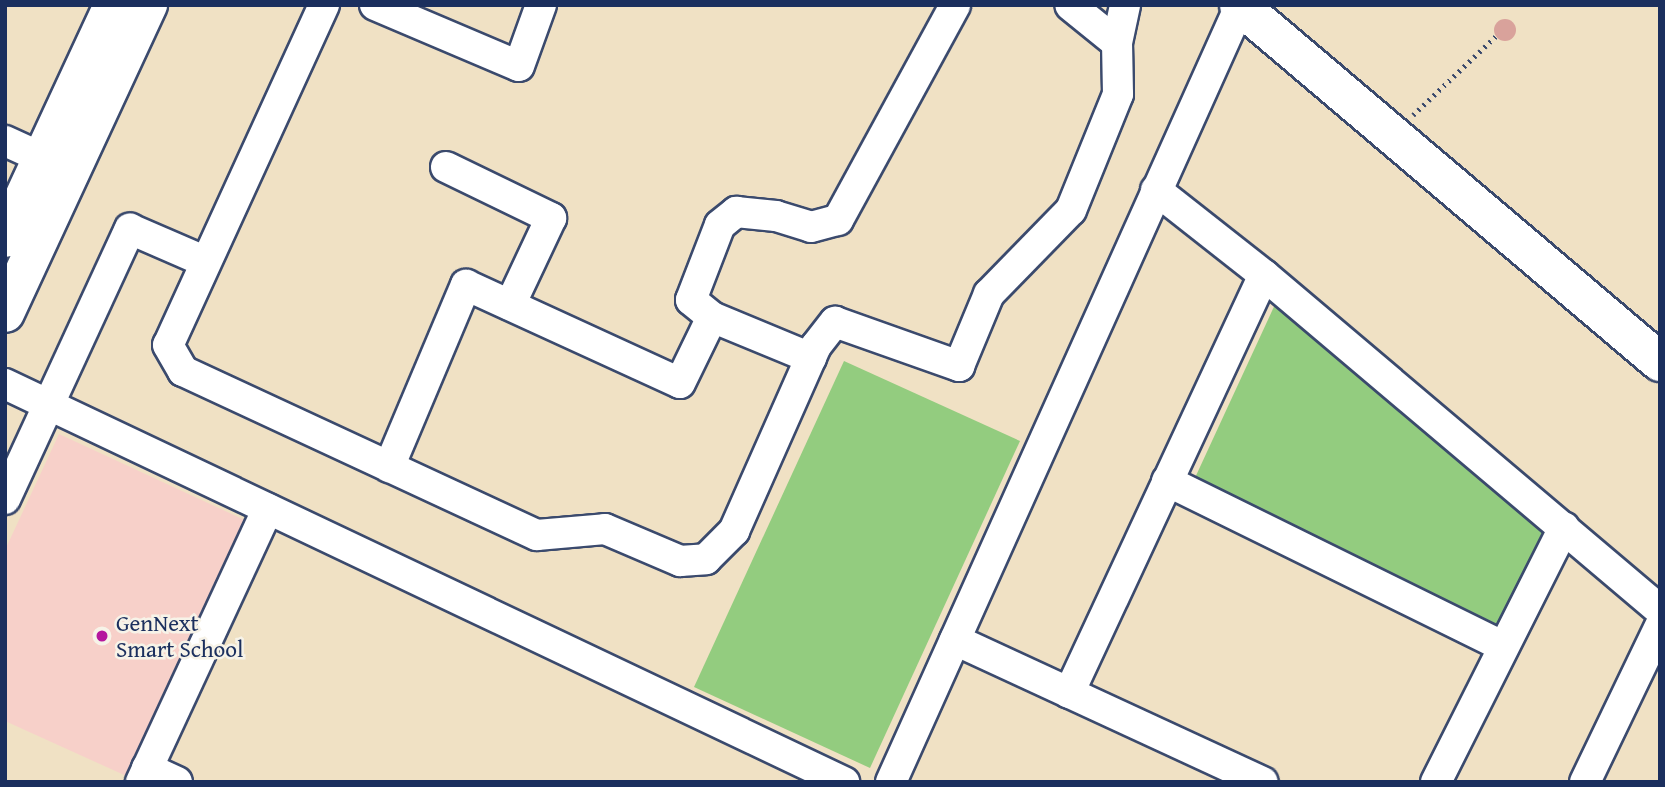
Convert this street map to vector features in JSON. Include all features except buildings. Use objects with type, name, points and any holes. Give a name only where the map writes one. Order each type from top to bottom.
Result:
[{"type":"street","points":[[5,313],[113,5]]},
{"type":"street","points":[[5,238],[57,164],[148,5]]},
{"type":"street","points":[[324,5],[204,261],[168,345],[183,371],[537,535],[605,529],[680,561],[706,559],[734,531],[811,358],[835,322],[959,366],[989,294],[1071,210],[1118,94],[1117,43],[1125,5]]},
{"type":"street","points":[[375,5],[519,66],[541,5]]},
{"type":"street","points":[[811,358],[712,317],[691,300],[720,225],[736,212],[776,216],[811,227],[838,220],[955,5]]},
{"type":"street","points":[[1070,5],[1117,43]]},
{"type":"street","points":[[891,782],[1240,5],[1660,362]]},
{"type":"street","points":[[5,141],[57,164]]},
{"type":"street","points":[[446,167],[551,218],[510,305]]},
{"type":"street","points":[[1156,190],[1264,275],[1660,610]]},
{"type":"street","points":[[5,499],[130,229],[204,261]]},
{"type":"street","points":[[1069,692],[1264,275]]},
{"type":"street","points":[[389,467],[466,285],[680,383],[712,317]]},
{"type":"street","points":[[5,384],[844,782]]},
{"type":"street","points":[[1167,481],[1503,646]]},
{"type":"street","points":[[177,782],[144,775],[268,509]]},
{"type":"street","points":[[1436,782],[1564,527]]},
{"type":"street","points":[[1585,782],[1660,626]]},
{"type":"street","points":[[955,640],[1263,782]]},
{"type":"path","points":[[1392,135],[1496,36]]},
{"type":"shaded area","name":"GenNext Smart School","points":[[59,434],[251,523],[133,779],[5,721],[5,550]]},
{"type":"green space","points":[[1278,298],[1549,527],[1497,629],[1194,480]]},
{"type":"green space","points":[[844,361],[1020,441],[870,768],[694,687]]},
{"type":"place","name":"GenNext Smart School","points":[[102,636]]}]
